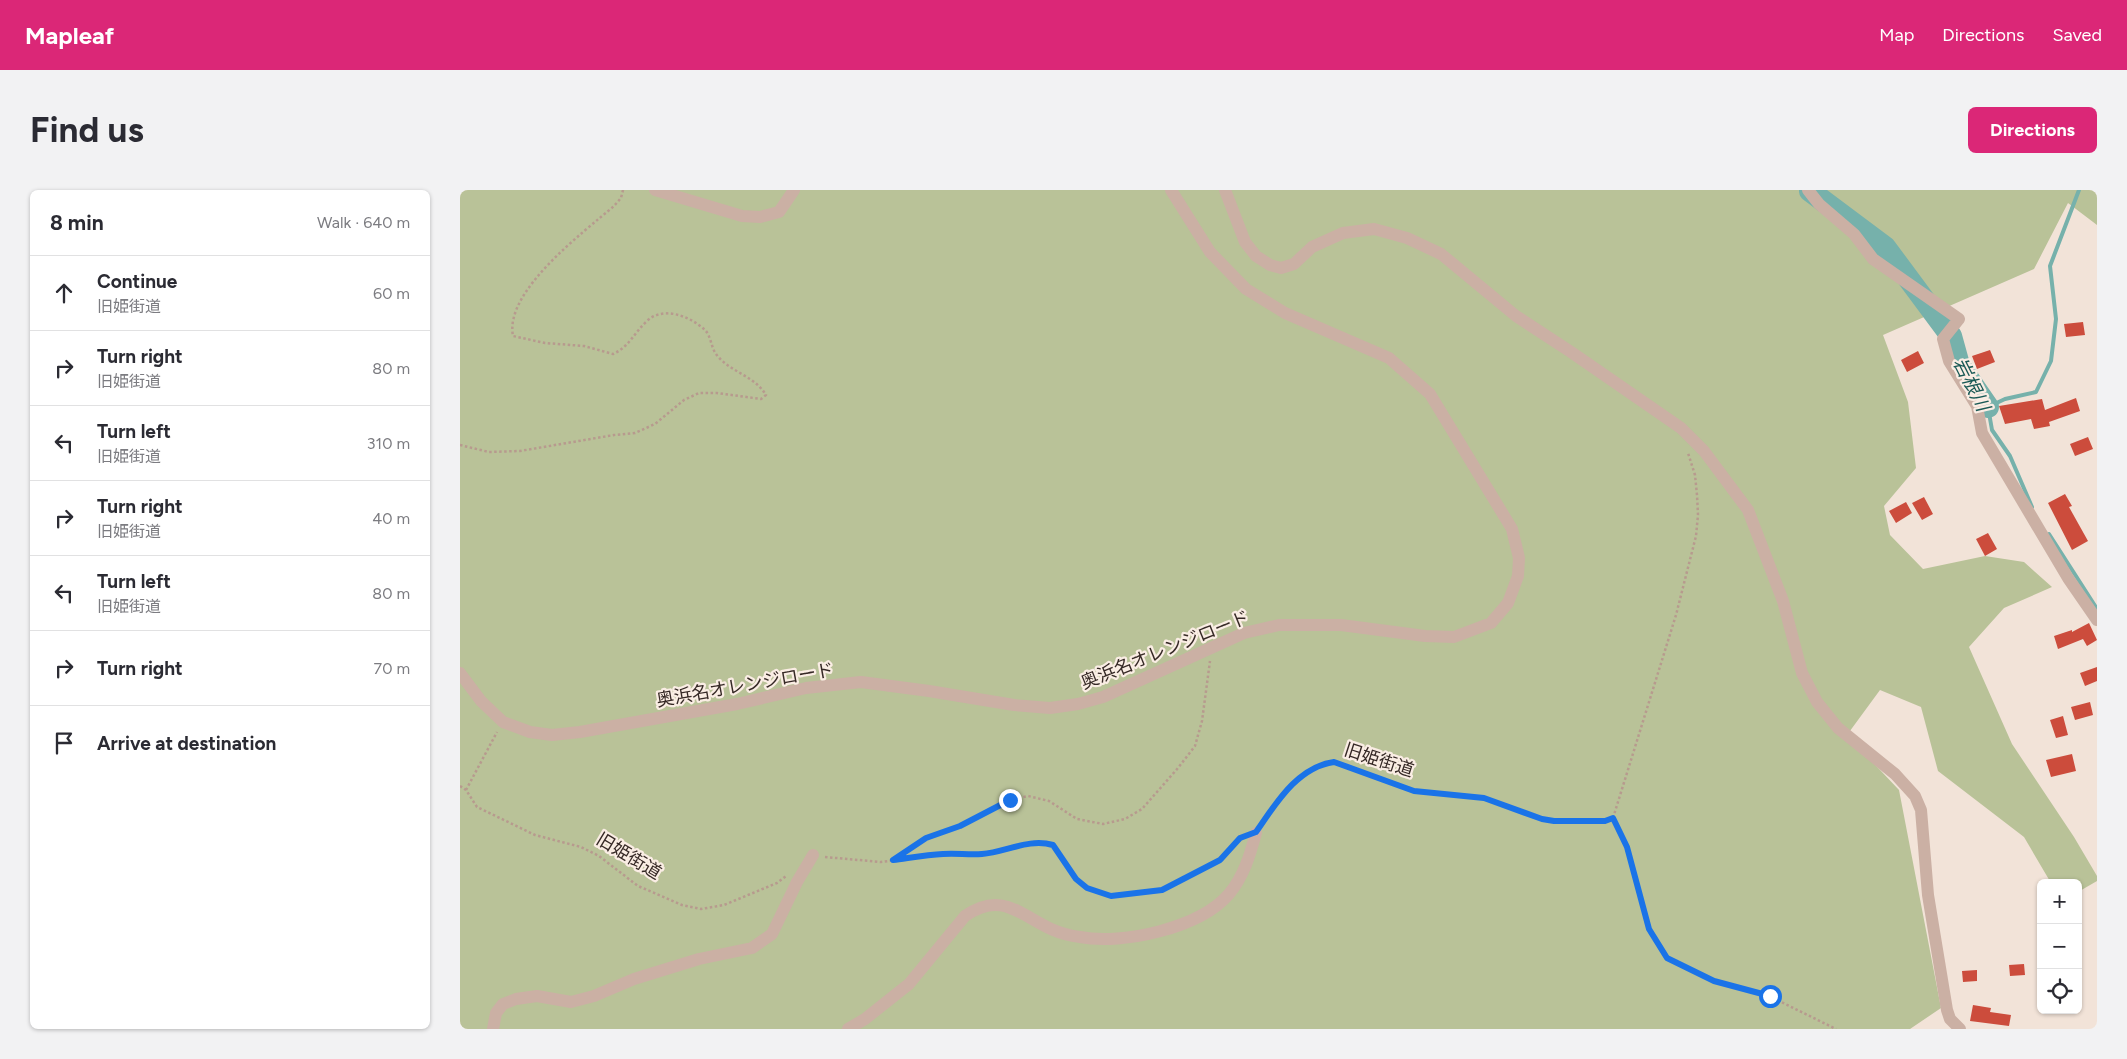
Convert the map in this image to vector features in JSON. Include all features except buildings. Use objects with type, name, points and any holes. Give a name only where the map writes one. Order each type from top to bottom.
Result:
[{"type":"street","points":[[655,190],[742,216],[760,217],[779,212],[794,190]]},
{"type":"street","name":"奥浜名オレンジロード","points":[[460,673],[481,701],[503,722],[530,732],[552,735],[580,732],[737,704],[806,688],[861,682],[1014,706],[1050,708],[1078,704],[1103,697],[1160,673],[1244,632],[1280,625],[1341,625],[1425,636],[1454,637],[1491,623],[1508,603],[1518,576],[1519,558],[1512,529],[1430,394],[1389,358],[1285,313],[1246,289],[1210,252],[1171,190]]},
{"type":"street","points":[[1225,190],[1245,242],[1256,256],[1270,265],[1281,268],[1294,264],[1312,247],[1336,236],[1344,233],[1374,229],[1407,238],[1441,254],[1516,316],[1681,428],[1704,451],[1748,510],[1783,602],[1802,673],[1818,702],[1838,728],[1896,774],[1915,796],[1921,810],[1928,895],[1948,1010],[1950,1019],[1959,1028]]},
{"type":"street","points":[[1808,190],[1819,204],[1854,234],[1873,259],[1958,319],[1943,339],[1949,361],[1977,406],[1982,433],[2035,524],[2097,620]]},
{"type":"street","points":[[848,1029],[865,1019],[909,984],[965,916],[974,910],[988,905],[999,904],[1017,909],[1052,930],[1081,938],[1104,939],[1153,934],[1195,919],[1218,905],[1230,894],[1247,866],[1256,832]]},
{"type":"street","points":[[493,1029],[496,1013],[503,1004],[516,999],[537,996],[571,1002],[594,996],[634,979],[699,959],[752,948],[772,934],[797,882],[813,855]]},
{"type":"path","points":[[460,445],[489,452],[520,451],[635,433],[655,424],[684,400],[699,393],[717,393],[761,399],[766,395],[750,378],[728,366],[715,354],[706,331],[687,318],[673,313],[662,313],[646,321],[631,341],[613,354],[584,346],[545,343],[512,336],[513,319],[521,299],[543,269],[614,206],[621,198],[623,190]]},
{"type":"path","points":[[1687,450],[1695,475],[1698,515],[1696,536],[1676,615],[1613,818],[1627,847],[1649,929],[1667,958],[1714,981],[1770,996],[1836,1029]]},
{"type":"path","points":[[893,860],[926,838],[960,826],[1010,800],[1028,796],[1049,802],[1077,819],[1102,824],[1124,819],[1142,809],[1195,746],[1202,721],[1212,646]]},
{"type":"path","points":[[466,790],[503,722]]},
{"type":"path","name":"旧姫街道","points":[[813,855],[868,862],[944,854],[982,854],[1012,849],[1034,842],[1043,842],[1053,845],[1076,879],[1087,888],[1111,896],[1162,890],[1220,860],[1240,838],[1256,832],[1273,806],[1309,770],[1322,764],[1334,762],[1414,791],[1484,798],[1542,819],[1554,821],[1605,821],[1613,818]]},
{"type":"path","name":"旧姫街道","points":[[460,786],[466,790],[478,807],[535,835],[581,847],[599,856],[638,886],[682,905],[701,908],[724,905],[778,883],[792,872]]},
{"type":"green space","points":[[460,190],[2097,190],[2097,225],[2068,203],[2034,269],[1883,335],[1908,402],[1916,468],[1884,506],[1890,535],[1923,569],[1985,556],[2024,562],[2052,587],[2004,608],[1969,647],[2012,744],[2074,837],[2097,876],[2097,881],[2082,890],[2082,879],[2049,879],[2024,837],[1938,771],[1921,707],[1880,690],[1847,735],[1899,790],[1941,1008],[1910,1029],[460,1029]]},
{"type":"waterway","points":[[2032,507],[2010,456],[1992,430],[1988,407],[2005,399],[2036,392],[2051,361],[2056,319],[2050,266],[2079,190]]},
{"type":"waterway","name":"岩根川","points":[[1810,191],[1885,247],[1951,336],[1959,365],[1988,407]]},
{"type":"waterway","name":"岩根川","points":[[2049,534],[2097,609]]},
{"type":"route","points":[[1010,800],[960,826],[922,840],[893,860],[944,854],[982,854],[1012,849],[1034,842],[1043,842],[1053,845],[1076,879],[1087,888],[1111,896],[1162,890],[1220,860],[1240,838],[1256,832],[1273,806],[1309,770],[1322,764],[1334,762],[1414,791],[1484,798],[1542,819],[1554,821],[1605,821],[1613,818],[1627,847],[1649,929],[1667,958],[1714,981],[1770,996]]}]
